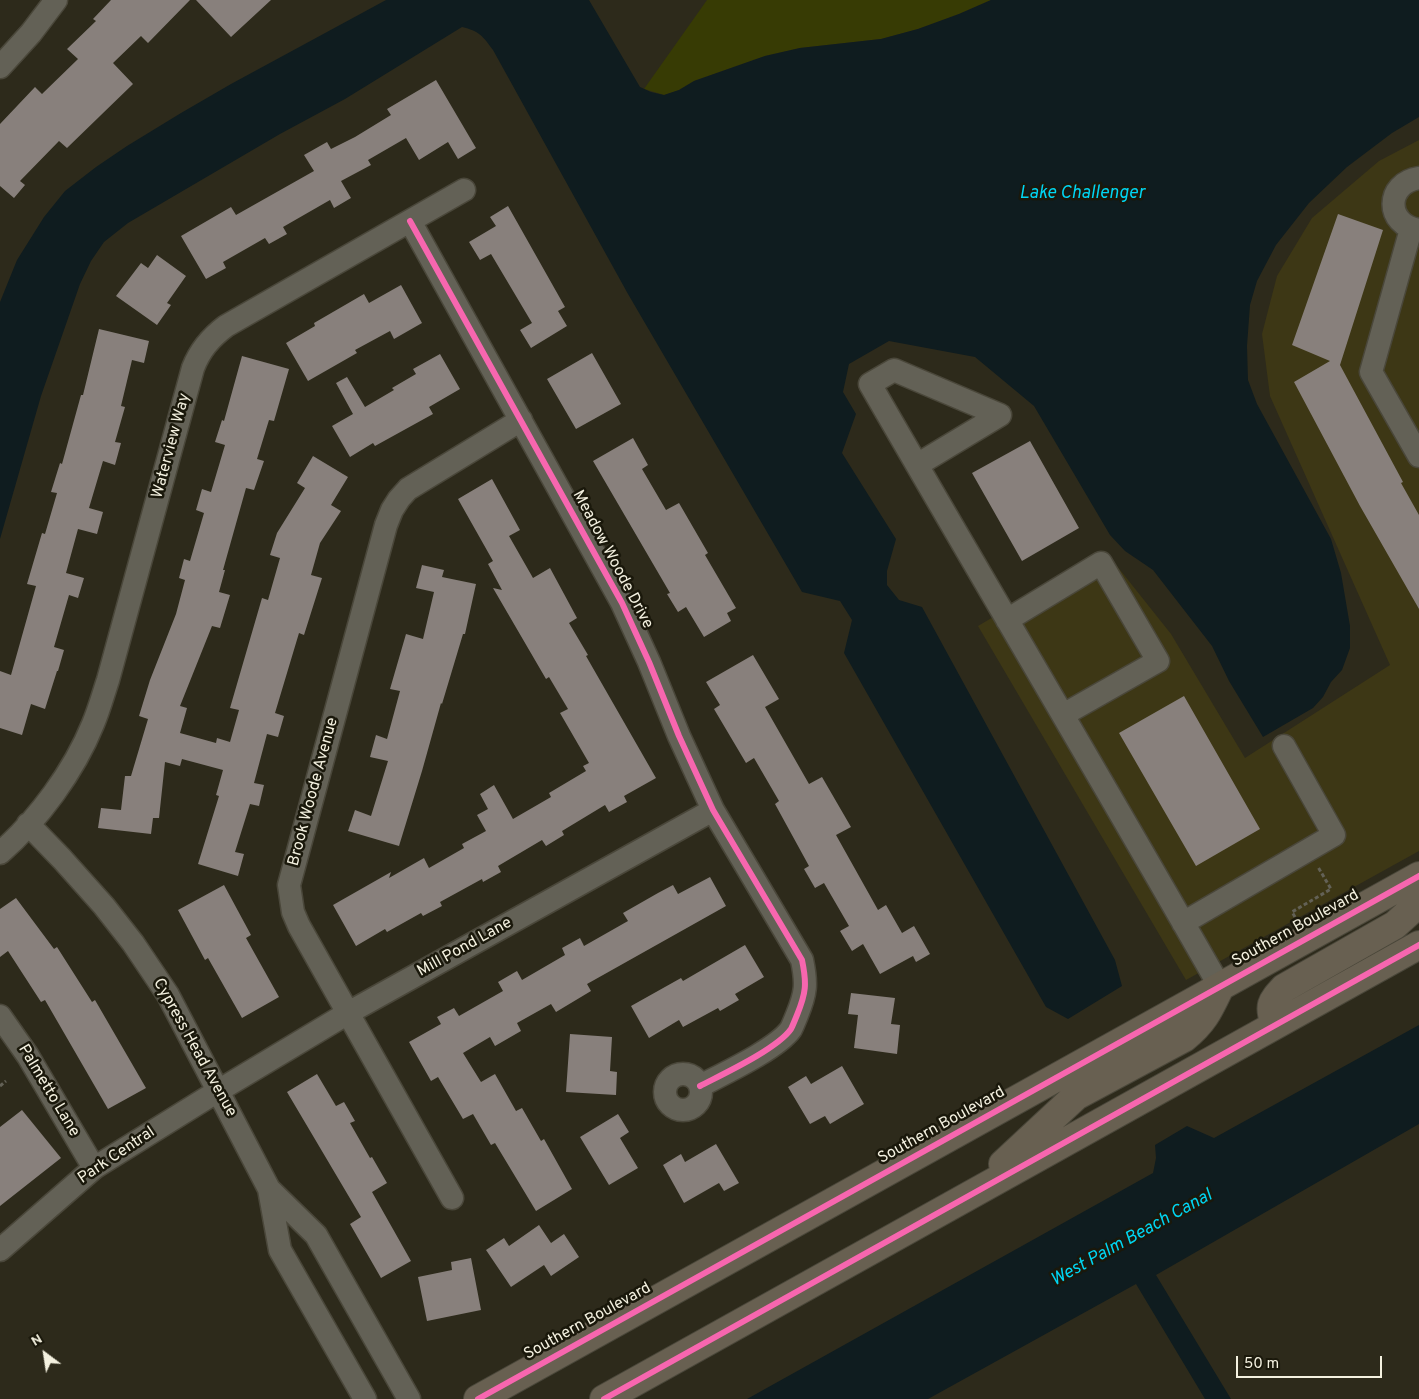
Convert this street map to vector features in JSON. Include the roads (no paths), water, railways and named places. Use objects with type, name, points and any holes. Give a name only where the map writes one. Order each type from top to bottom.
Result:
[{"type":"highway","name":"Southern Boulevard","points":[[478,1399],[1419,876]]},
{"type":"highway","points":[[1275,1024],[1271,1013],[1272,1001],[1284,988],[1395,925],[1419,903]]},
{"type":"highway","points":[[604,1399],[1419,945]]},
{"type":"highway","points":[[968,1195],[1076,1096],[1184,1038],[1198,1026],[1208,1012],[1220,987]]},
{"type":"street","points":[[0,67],[31,33],[56,0]]},
{"type":"street","points":[[1419,178],[1409,180],[1402,185],[1396,192],[1393,201],[1394,210],[1398,218],[1404,225],[1415,229],[1371,372],[1419,456]]},
{"type":"street","name":"Waterview Way","points":[[0,854],[57,790],[80,751],[93,724],[108,680],[198,355],[215,334],[226,326],[464,190]]},
{"type":"street","name":"Meadow Woode Drive","points":[[410,221],[622,603],[649,662],[679,736],[714,810],[802,960],[805,976],[805,997],[791,1029],[771,1047],[700,1086]]},
{"type":"street","points":[[917,465],[1000,415],[894,370],[870,384],[1062,715],[1183,923],[1220,987]]},
{"type":"street","name":"Brook Woode Avenue","points":[[452,1198],[298,926],[292,912],[289,885],[386,525],[395,504],[408,489],[522,420]]},
{"type":"street","points":[[1007,620],[1100,563],[1158,661],[1062,715]]},
{"type":"street","points":[[1183,923],[1334,835],[1284,746]]},
{"type":"street","name":"Mill Pond Lane","points":[[218,1090],[348,1013],[714,810]]},
{"type":"street","name":"Cypress Head Avenue","points":[[28,824],[98,899],[133,943],[168,995],[269,1189],[280,1250],[365,1399]]},
{"type":"street","name":"Palmetto Lane","points":[[0,1016],[28,1056],[94,1168]]},
{"type":"street","name":"Park Central","points":[[0,1250],[94,1168],[218,1090]]},
{"type":"street","name":"Cypress Head Avenue","points":[[269,1189],[316,1235],[409,1399]]},
{"type":"water","name":"Lake Challenger","points":[[386,0],[589,0],[640,87],[664,95],[679,90],[694,81],[765,56],[800,48],[881,39],[918,29],[991,0],[1419,0],[1419,117],[1392,133],[1347,167],[1309,203],[1276,245],[1257,281],[1250,305],[1247,346],[1248,380],[1257,404],[1331,539],[1341,573],[1350,626],[1350,648],[1342,670],[1313,708],[1263,737],[1229,681],[1212,646],[1153,570],[1125,551],[1110,535],[1034,406],[975,357],[889,341],[849,364],[843,392],[856,414],[842,453],[896,539],[887,571],[887,585],[899,600],[922,607],[1115,960],[1122,986],[1068,1019],[1046,1007],[844,653],[852,620],[840,601],[802,592],[628,294],[493,50],[473,30],[462,27],[345,99],[280,134],[128,223],[104,242],[91,261],[80,284],[41,396],[0,539],[0,302],[17,260],[44,217],[65,191],[127,146],[231,84]]},
{"type":"water","name":"West Palm Beach Canal","points":[[1419,1025],[1419,1124],[1156,1275],[1231,1399],[1205,1399],[1136,1284],[928,1399],[747,1399],[1153,1173],[1156,1158],[1155,1145],[1187,1126],[1214,1138]]}]
